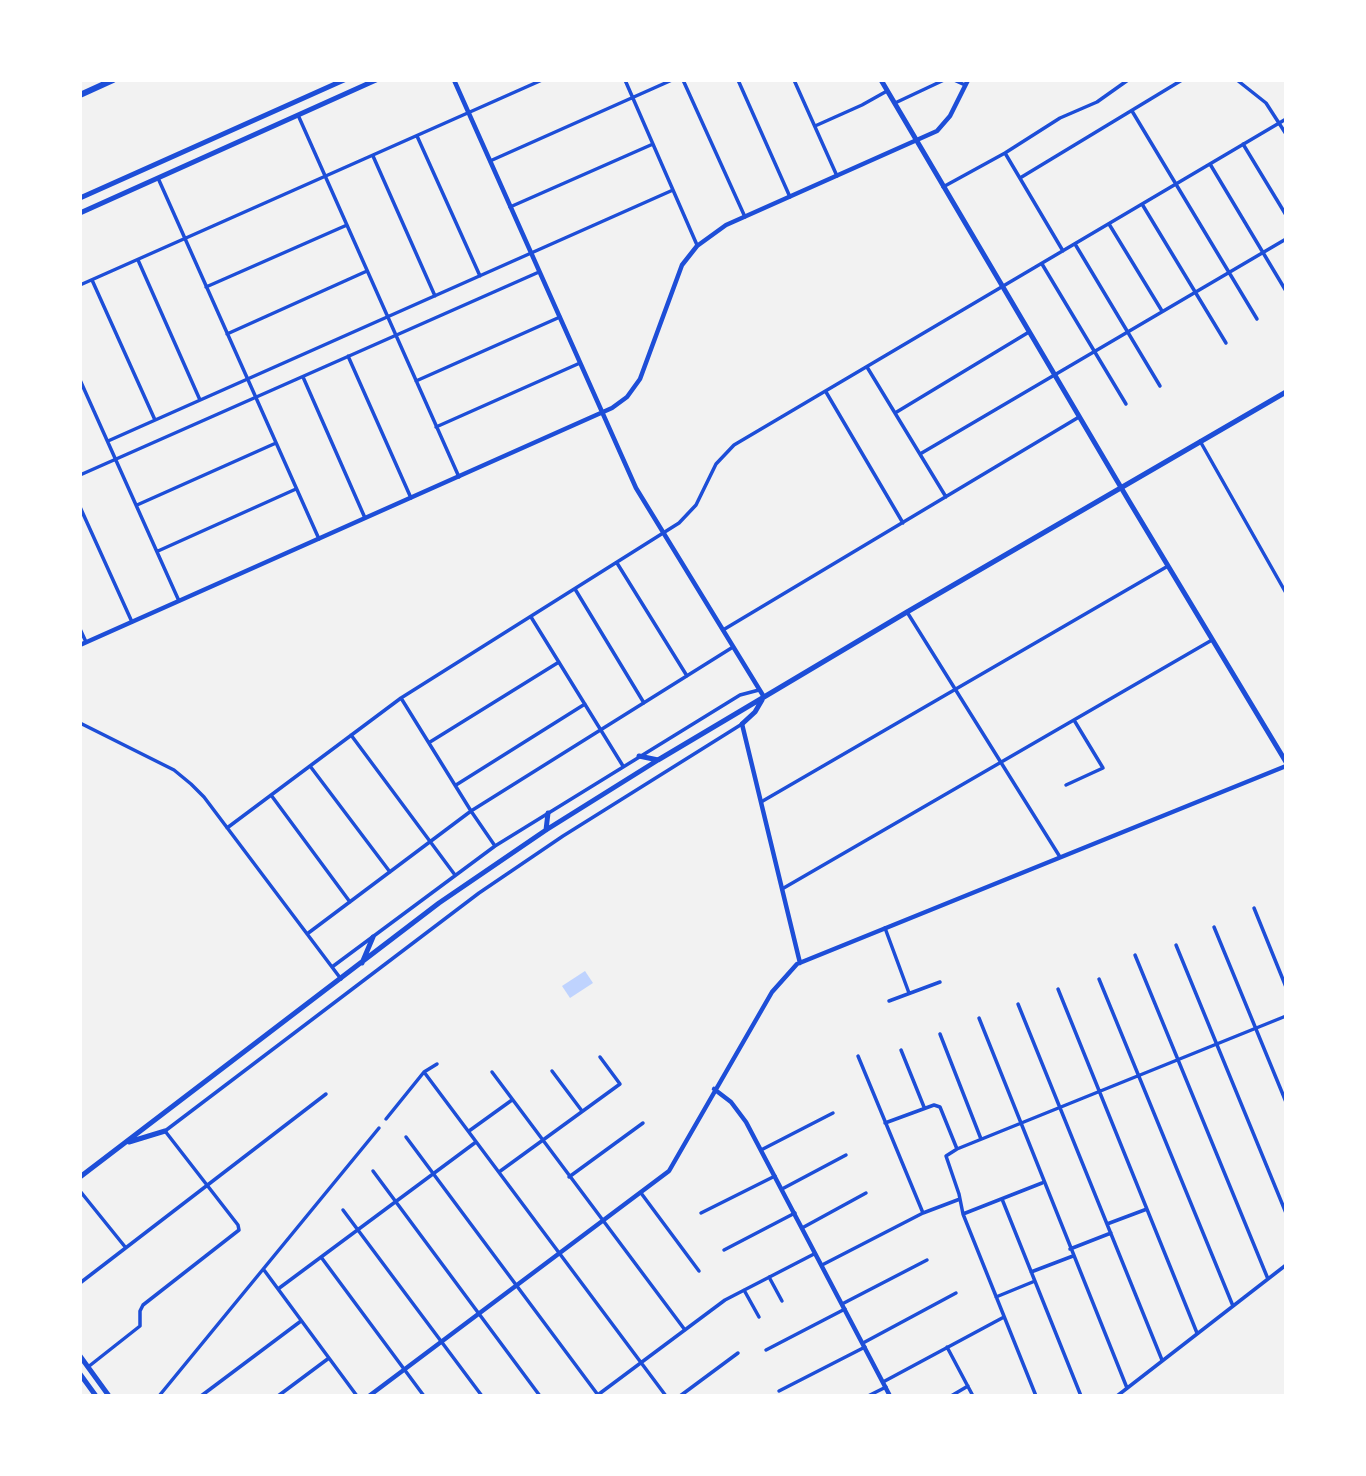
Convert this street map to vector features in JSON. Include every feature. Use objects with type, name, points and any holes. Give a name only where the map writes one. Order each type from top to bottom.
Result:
[{"type":"highway","points":[[80,95],[113,80]]},
{"type":"main road","points":[[80,198],[344,80]]},
{"type":"main road","points":[[80,212],[376,80]]},
{"type":"main road","points":[[881,80],[1286,764]]},
{"type":"main road","points":[[83,1177],[458,889],[545,830],[907,612],[1286,392]]},
{"type":"main road","points":[[742,724],[755,712],[764,697]]},
{"type":"main road","points":[[639,756],[658,760]]},
{"type":"main road","points":[[545,830],[548,813]]},
{"type":"main road","points":[[362,963],[373,937]]},
{"type":"main road","points":[[126,1143],[165,1131]]},
{"type":"main road","points":[[80,1356],[107,1393],[97,1395],[80,1374]]},
{"type":"street","points":[[454,80],[636,488],[764,697]]},
{"type":"street","points":[[80,285],[542,80]]},
{"type":"street","points":[[625,80],[697,246]]},
{"type":"street","points":[[490,161],[672,80]]},
{"type":"street","points":[[683,80],[745,217]]},
{"type":"street","points":[[738,80],[790,197]]},
{"type":"street","points":[[794,80],[837,176]]},
{"type":"street","points":[[894,103],[944,80]]},
{"type":"street","points":[[80,629],[83,644],[602,413],[627,397],[640,380],[680,270],[697,246],[718,229],[916,141],[943,125],[966,83],[954,80]]},
{"type":"street","points":[[943,187],[1005,153],[1060,118],[1097,102],[1128,80]]},
{"type":"street","points":[[1020,178],[1182,80]]},
{"type":"street","points":[[1237,80],[1262,99],[1286,134]]},
{"type":"street","points":[[815,126],[887,91]]},
{"type":"street","points":[[1132,111],[1257,318]]},
{"type":"street","points":[[298,116],[459,477]]},
{"type":"street","points":[[227,828],[401,698],[663,534],[693,510],[712,469],[729,449],[1286,119]]},
{"type":"street","points":[[417,136],[480,276]]},
{"type":"street","points":[[510,207],[653,144]]},
{"type":"street","points":[[1243,144],[1286,215]]},
{"type":"street","points":[[1005,153],[1063,251]]},
{"type":"street","points":[[373,156],[435,296]]},
{"type":"street","points":[[1210,164],[1286,291]]},
{"type":"street","points":[[158,178],[319,539]]},
{"type":"street","points":[[108,441],[673,190]]},
{"type":"street","points":[[1142,204],[1226,343]]},
{"type":"street","points":[[1109,224],[1162,311]]},
{"type":"street","points":[[206,287],[347,225]]},
{"type":"street","points":[[920,454],[1286,239]]},
{"type":"street","points":[[1075,244],[1160,386]]},
{"type":"street","points":[[138,260],[200,400]]},
{"type":"street","points":[[1042,264],[1126,404]]},
{"type":"street","points":[[227,334],[367,271]]},
{"type":"street","points":[[80,475],[539,272]]},
{"type":"street","points":[[92,280],[155,420]]},
{"type":"street","points":[[416,381],[559,317]]},
{"type":"street","points":[[895,413],[1029,332]]},
{"type":"street","points":[[348,356],[411,498]]},
{"type":"street","points":[[436,427],[580,363]]},
{"type":"street","points":[[867,367],[946,497]]},
{"type":"street","points":[[303,377],[365,518]]},
{"type":"street","points":[[80,380],[179,601]]},
{"type":"street","points":[[825,392],[903,523]]},
{"type":"street","points":[[722,630],[1079,418]]},
{"type":"street","points":[[1200,441],[1286,593]]},
{"type":"street","points":[[137,506],[276,443]]},
{"type":"street","points":[[157,551],[296,489]]},
{"type":"street","points":[[80,507],[132,622]]},
{"type":"street","points":[[617,563],[687,676]]},
{"type":"street","points":[[761,802],[1168,566]]},
{"type":"street","points":[[575,589],[644,703]]},
{"type":"street","points":[[907,612],[1060,857]]},
{"type":"street","points":[[531,617],[623,766]]},
{"type":"street","points":[[782,889],[1212,640]]},
{"type":"street","points":[[307,934],[471,811],[733,647]]},
{"type":"street","points":[[429,742],[559,662]]},
{"type":"street","points":[[332,967],[495,846],[743,693],[759,690]]},
{"type":"street","points":[[401,698],[495,846]]},
{"type":"street","points":[[455,785],[585,704]]},
{"type":"street","points":[[1066,785],[1102,768],[1074,720]]},
{"type":"street","points":[[80,723],[174,770],[204,797],[341,979]]},
{"type":"street","points":[[88,1367],[140,1326],[140,1311],[143,1305],[239,1230],[238,1225],[165,1131],[478,893],[563,836],[742,724],[800,963]]},
{"type":"street","points":[[351,735],[455,875]]},
{"type":"street","points":[[369,1395],[669,1171],[774,989],[788,971],[800,963],[1286,764]]},
{"type":"street","points":[[310,766],[390,872]]},
{"type":"street","points":[[271,795],[350,902]]},
{"type":"street","points":[[1254,908],[1286,987]]},
{"type":"street","points":[[1214,927],[1286,1102]]},
{"type":"street","points":[[885,928],[909,993]]},
{"type":"street","points":[[1176,945],[1286,1213]]},
{"type":"street","points":[[1135,955],[1268,1279]]},
{"type":"street","points":[[1099,979],[1233,1306]]},
{"type":"street","points":[[889,1001],[940,982]]},
{"type":"street","points":[[1058,989],[1197,1333]]},
{"type":"street","points":[[1018,1004],[1163,1360]]},
{"type":"street","points":[[1036,1395],[963,1214],[945,1158],[957,1149],[981,1139],[1286,1016]]},
{"type":"street","points":[[979,1018],[1018,1115],[1019,1124],[1127,1388]]},
{"type":"street","points":[[940,1034],[981,1139]]},
{"type":"street","points":[[901,1050],[924,1107]]},
{"type":"street","points":[[858,1056],[923,1213]]},
{"type":"street","points":[[499,1172],[620,1084],[600,1057]]},
{"type":"street","points":[[386,1119],[424,1072],[437,1065]]},
{"type":"street","points":[[552,1071],[582,1111]]},
{"type":"street","points":[[424,1072],[666,1395]]},
{"type":"street","points":[[492,1072],[685,1330]]},
{"type":"street","points":[[714,1090],[735,1107],[761,1150],[890,1395]]},
{"type":"street","points":[[80,1283],[326,1094]]},
{"type":"street","points":[[468,1132],[512,1100]]},
{"type":"street","points":[[885,1124],[924,1107],[940,1107],[957,1149]]},
{"type":"street","points":[[761,1150],[833,1113]]},
{"type":"street","points":[[569,1177],[643,1123]]},
{"type":"street","points":[[160,1395],[379,1128]]},
{"type":"street","points":[[406,1137],[598,1395],[725,1300],[816,1253]]},
{"type":"street","points":[[278,1289],[476,1142]]},
{"type":"street","points":[[782,1189],[846,1155]]},
{"type":"street","points":[[373,1171],[540,1395]]},
{"type":"street","points":[[701,1213],[775,1176]]},
{"type":"street","points":[[963,1214],[1043,1183]]},
{"type":"street","points":[[80,1191],[126,1248]]},
{"type":"street","points":[[641,1193],[699,1271]]},
{"type":"street","points":[[802,1227],[866,1194]]},
{"type":"street","points":[[822,1265],[923,1213],[960,1199]]},
{"type":"street","points":[[1002,1199],[1081,1395]]},
{"type":"street","points":[[1107,1224],[1147,1209]]},
{"type":"street","points":[[343,1210],[482,1395]]},
{"type":"street","points":[[724,1250],[794,1213]]},
{"type":"street","points":[[1070,1249],[1111,1233]]},
{"type":"street","points":[[1031,1272],[1073,1256]]},
{"type":"street","points":[[321,1257],[424,1395]]},
{"type":"street","points":[[766,1350],[928,1260]]},
{"type":"street","points":[[1117,1395],[1286,1265]]},
{"type":"street","points":[[264,1270],[357,1395]]},
{"type":"street","points":[[769,1277],[782,1301]]},
{"type":"street","points":[[996,1297],[1035,1281]]},
{"type":"street","points":[[744,1290],[759,1317]]},
{"type":"street","points":[[779,1391],[956,1293]]},
{"type":"street","points":[[869,1395],[947,1347],[1004,1317]]},
{"type":"street","points":[[201,1395],[301,1321]]},
{"type":"street","points":[[947,1347],[973,1395]]},
{"type":"street","points":[[680,1395],[738,1353]]},
{"type":"street","points":[[278,1395],[329,1358]]},
{"type":"street","points":[[951,1395],[968,1386]]},
{"type":"water","points":[[585,971],[593,983],[570,998],[562,986]]}]
